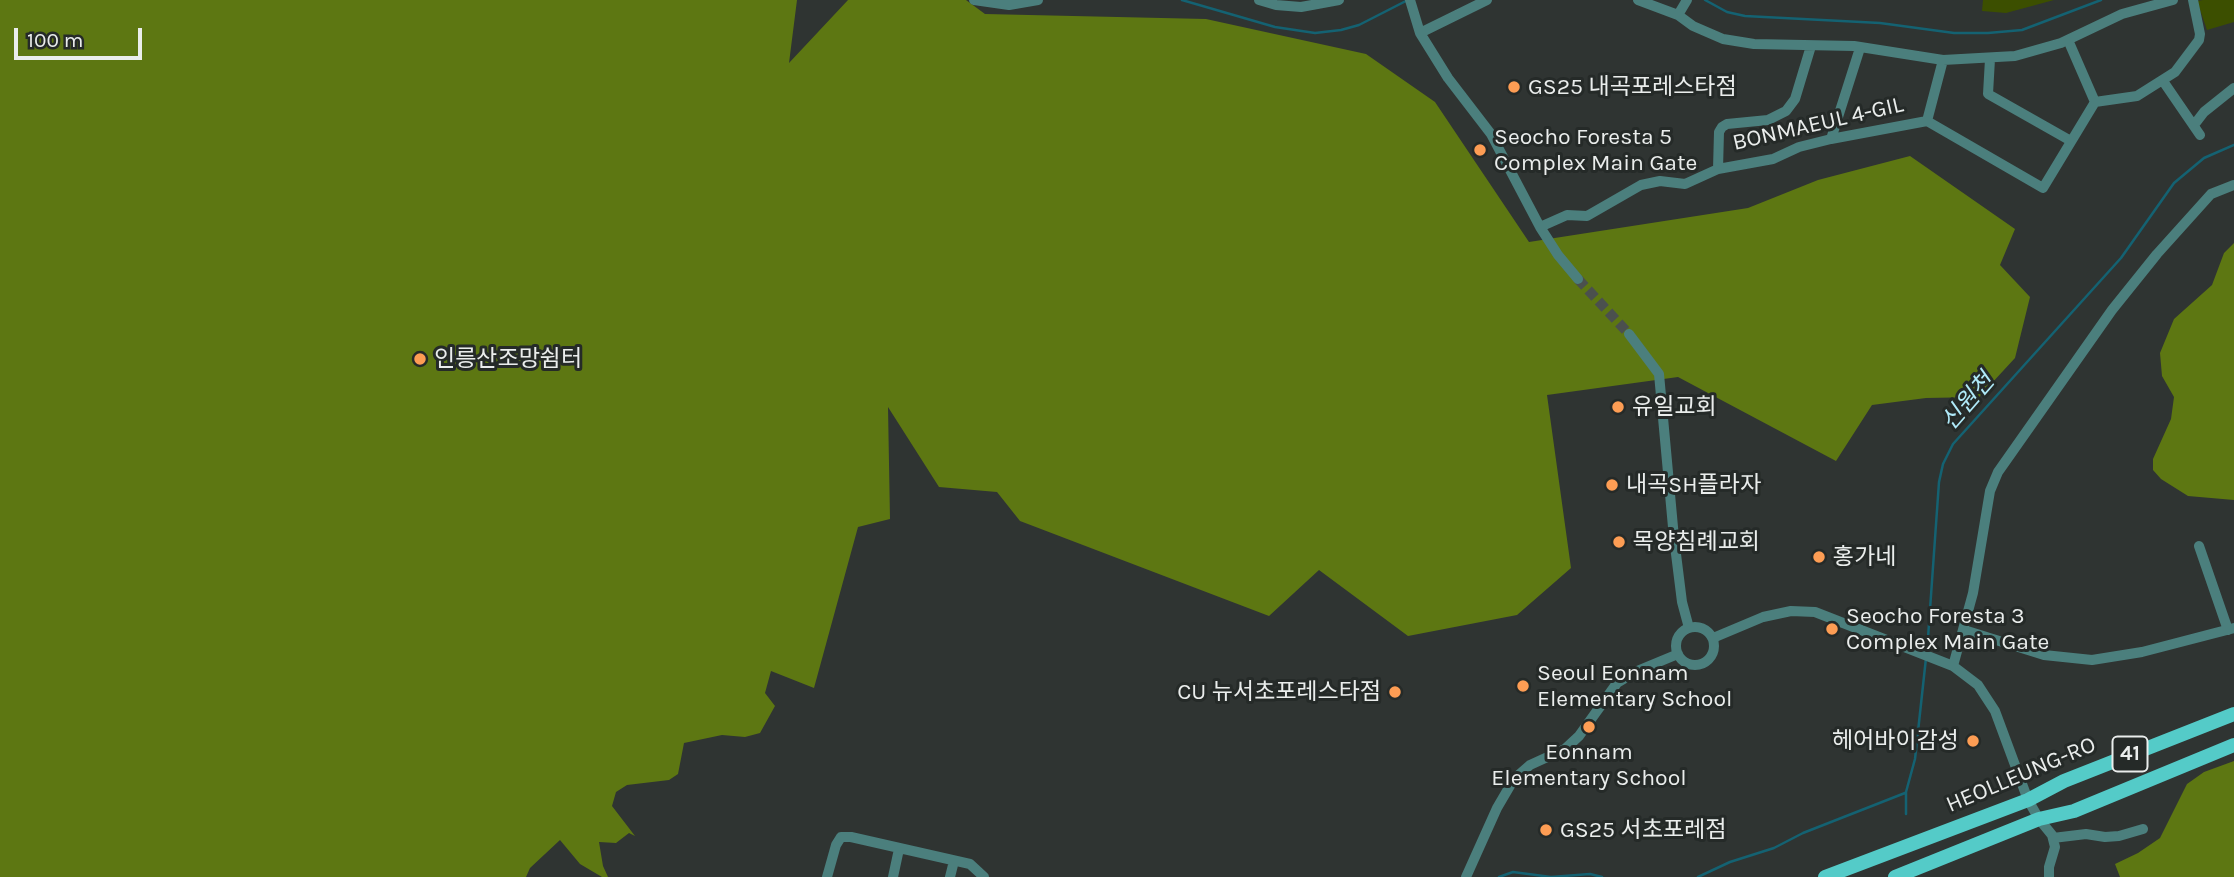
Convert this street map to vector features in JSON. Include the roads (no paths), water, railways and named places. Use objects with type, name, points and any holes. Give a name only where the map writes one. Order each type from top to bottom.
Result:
[{"type":"main road","name":"HEOLLEUNG-RO","points":[[1825,877],[2028,800],[2064,781],[2234,714]]},
{"type":"main road","name":"HEOLLEUNG-RO","points":[[1895,877],[2039,819],[2074,811],[2234,745]]},
{"type":"street","points":[[975,0],[1009,5],[1038,0]]},
{"type":"street","points":[[1259,0],[1276,5],[1301,7],[1339,0]]},
{"type":"street","points":[[1410,0],[1419,29],[1448,78],[1491,134],[1540,227],[1578,279]]},
{"type":"street","points":[[1419,29],[1487,0]]},
{"type":"street","points":[[1638,0],[1683,8],[1693,26],[1723,39],[1754,44],[1860,48],[1943,60],[2015,56],[2069,42],[2122,14],[2173,0]]},
{"type":"street","points":[[2095,102],[2137,96],[2175,72],[2199,40],[2193,0]]},
{"type":"street","points":[[2069,42],[2095,102]]},
{"type":"street","points":[[1718,169],[1719,132],[1722,127],[1727,124],[1768,120],[1786,111],[1795,99],[1811,46]]},
{"type":"street","points":[[1831,139],[1860,48]]},
{"type":"street","points":[[1990,59],[1989,94],[2071,141]]},
{"type":"street","name":"BONMAEUL 4-GIL","points":[[1540,227],[1567,215],[1587,216],[1641,185],[1660,181],[1685,184],[1718,169],[1773,159],[1831,139],[1932,123],[1943,60]]},
{"type":"street","points":[[2163,82],[2197,130],[2204,112],[2234,88]]},
{"type":"street","points":[[1932,123],[2043,188],[2095,102]]},
{"type":"street","points":[[1953,666],[1973,593],[1990,491],[1998,472],[2125,295],[2198,206],[2211,194],[2231,186]]},
{"type":"street","points":[[1629,334],[1659,374],[1674,538],[1682,602],[1689,628]]},
{"type":"street","points":[[1964,630],[2044,655],[2092,660],[2142,652],[2231,629],[2199,546]]},
{"type":"street","points":[[1713,638],[1763,617],[1791,611],[1815,612],[1953,666],[1978,685],[1995,711],[2028,800],[2053,838],[2055,847],[2049,877]]},
{"type":"street","points":[[1689,628],[1705,630],[1713,638],[1714,652],[1706,662],[1694,665],[1683,660],[1678,654],[1676,642],[1689,628]]},
{"type":"street","points":[[1466,877],[1497,807],[1514,779],[1530,765],[1565,749],[1579,736],[1617,683],[1637,671],[1678,654]]},
{"type":"street","points":[[2053,838],[2086,834],[2119,836],[2143,829]]},
{"type":"street","points":[[827,877],[836,845],[841,837],[851,836],[970,864],[984,877]]},
{"type":"street","points":[[893,877],[899,849]]},
{"type":"street","points":[[950,877],[954,861]]},
{"type":"waterway","points":[[1182,0],[1275,27],[1315,33],[1359,25],[1406,1]]},
{"type":"waterway","points":[[1705,0],[1727,12],[1745,16],[1880,23],[1954,33],[2022,30],[2101,0]]},
{"type":"waterway","name":"신원천","points":[[1927,652],[1939,482],[1943,464],[1953,444],[2121,258],[2174,183],[2204,158],[2234,145]]},
{"type":"waterway","name":"신원천","points":[[1906,814],[1906,792],[1915,759],[1926,658]]},
{"type":"waterway","points":[[1698,877],[1905,793]]},
{"type":"waterway","points":[[1499,877],[1513,872],[1551,877],[1590,874],[1602,877]]},
{"type":"tunnel","points":[[1578,279],[1629,334]]},
{"type":"place","name":"GS25 내곡포레스타점","points":[[1514,87]]},
{"type":"place","name":"Seocho Foresta 5 Complex Main Gate","points":[[1480,150]]},
{"type":"place","name":"인릉산조망쉼터","points":[[420,359]]},
{"type":"place","name":"유일교회","points":[[1618,407]]},
{"type":"place","name":"내곡SH플라자","points":[[1612,485]]},
{"type":"place","name":"목양침례교회","points":[[1619,542]]},
{"type":"place","name":"홍가네","points":[[1819,557]]},
{"type":"place","name":"Seocho Foresta 3 Complex Main Gate","points":[[1832,629]]},
{"type":"place","name":"Seoul Eonnam Elementary School","points":[[1523,686]]},
{"type":"place","name":"CU 뉴서초포레스타점","points":[[1395,692]]},
{"type":"place","name":"Eonnam Elementary School","points":[[1589,727]]},
{"type":"place","name":"헤어바이감성","points":[[1973,741]]},
{"type":"place","name":"GS25 서초포레점","points":[[1546,830]]}]
